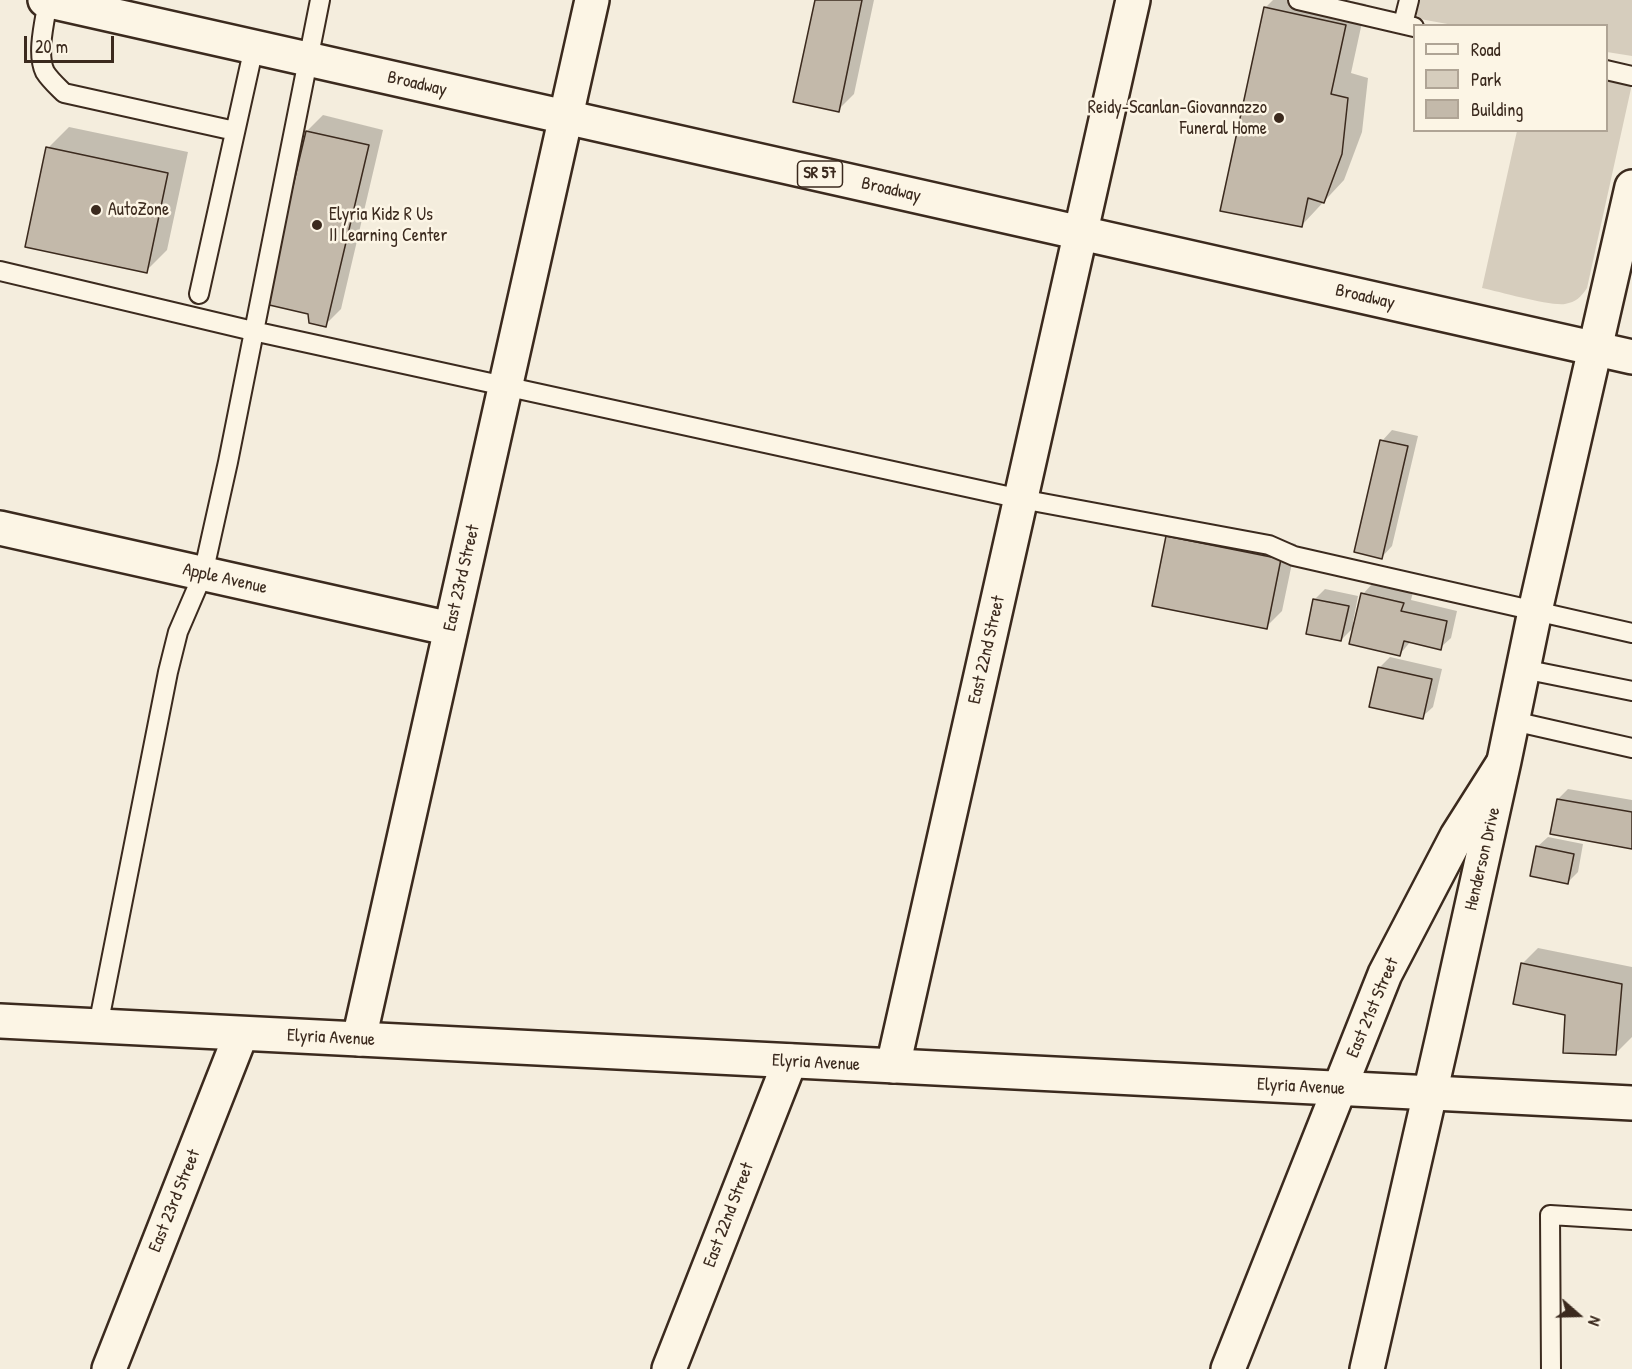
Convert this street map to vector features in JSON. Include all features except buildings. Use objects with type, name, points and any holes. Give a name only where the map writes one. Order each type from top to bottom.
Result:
[{"type":"street","name":"Broadway","points":[[46,0],[1632,357]]},
{"type":"street","name":"East 23rd Street","points":[[359,1040],[592,0]]},
{"type":"street","name":"East 22nd Street","points":[[893,1066],[1133,0]]},
{"type":"street","name":"Henderson Drive","points":[[1367,1369],[1431,1093],[1535,611],[1632,187]]},
{"type":"street","name":"Apple Avenue","points":[[0,528],[451,629]]},
{"type":"street","name":"East 21st Street","points":[[1228,1369],[1385,974],[1457,836],[1504,761]]},
{"type":"street","name":"Elyria Avenue","points":[[0,1021],[1632,1103]]},
{"type":"street","name":"East 23rd Street","points":[[109,1369],[241,1034]]},
{"type":"street","name":"East 22nd Street","points":[[669,1369],[790,1061]]},
{"type":"lane","points":[[46,0],[42,47],[44,69],[52,82],[64,93],[235,131]]},
{"type":"lane","points":[[98,1026],[168,672],[178,632],[203,574],[320,0]]},
{"type":"lane","points":[[1298,0],[1409,25],[1409,0]]},
{"type":"lane","points":[[199,294],[254,47]]},
{"type":"lane","points":[[1608,70],[1632,76]]},
{"type":"lane","points":[[0,271],[253,331],[1021,499],[1269,545],[1294,556],[1632,633]]},
{"type":"lane","points":[[1523,669],[1632,691]]},
{"type":"lane","points":[[1513,721],[1632,748]]},
{"type":"lane","points":[[1551,1369],[1550,1215],[1632,1220]]},
{"type":"green space","points":[[1415,0],[1632,0],[1632,56],[1608,52],[1608,24],[1448,24],[1420,19],[1413,10]]},
{"type":"green space","points":[[1608,78],[1632,84],[1587,288],[1575,300],[1558,304],[1482,288],[1517,132],[1608,132]]},
{"type":"place","name":"Reidy-Scanlan-Giovannazzo Funeral Home","points":[[1279,118]]},
{"type":"place","name":"AutoZone","points":[[96,210]]},
{"type":"place","name":"Elyria Kidz R Us II Learning Center","points":[[317,225]]}]
